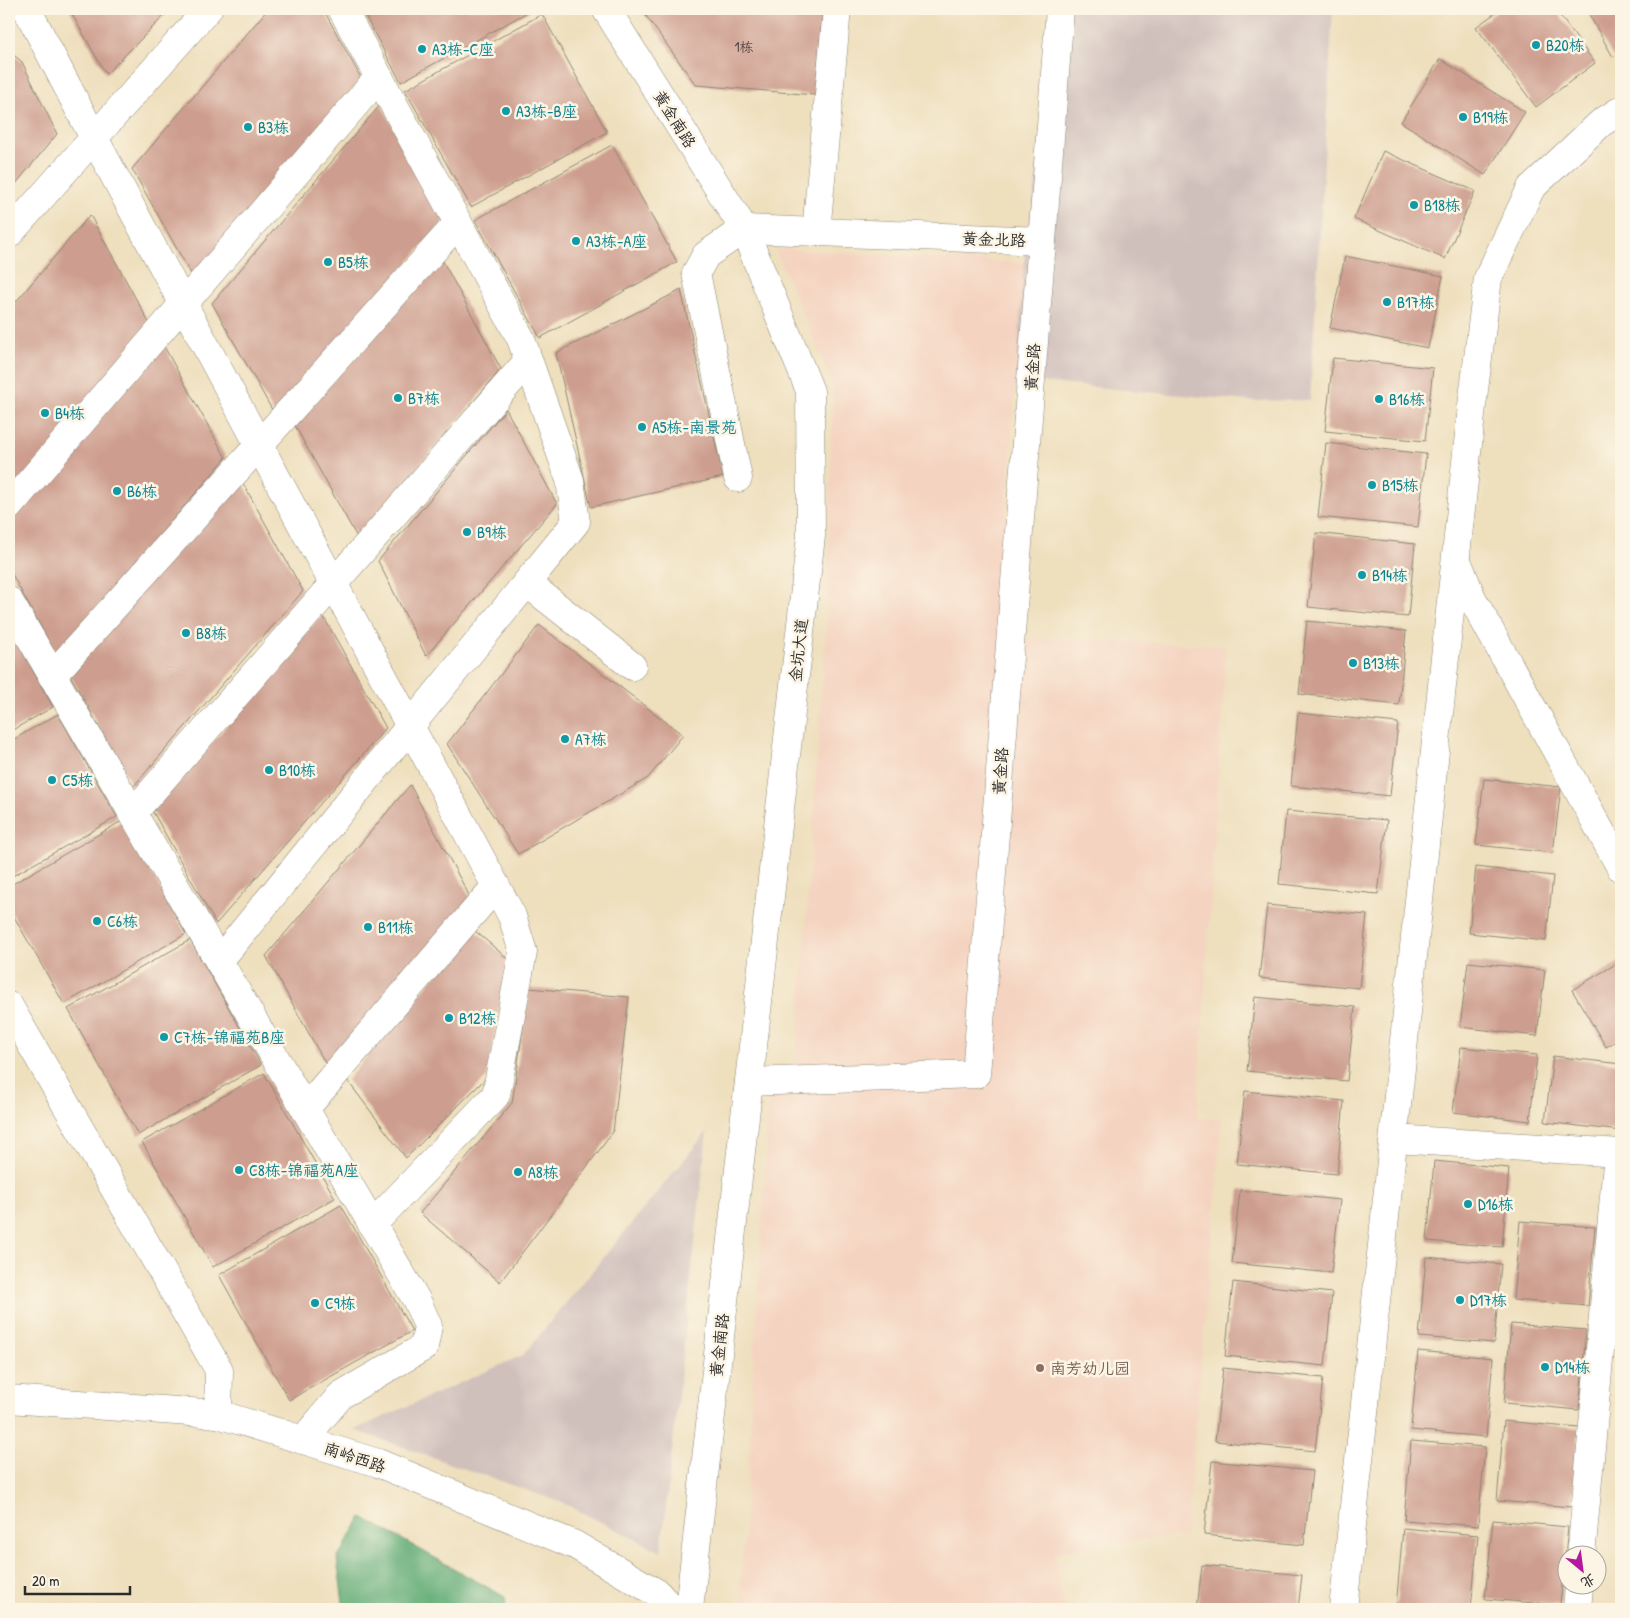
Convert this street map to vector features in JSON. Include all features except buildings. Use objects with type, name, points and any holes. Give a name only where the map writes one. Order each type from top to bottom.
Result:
[{"type":"street","points":[[27,9],[94,138],[512,916],[523,952],[496,1095],[372,1224]]},
{"type":"street","points":[[9,234],[208,9]]},
{"type":"street","points":[[219,961],[576,522],[570,480],[521,339],[342,9]]},
{"type":"street","name":"黄金南路","points":[[606,9],[744,229]]},
{"type":"street","points":[[816,232],[837,9]]},
{"type":"street","name":"黄金北路","points":[[744,229],[1042,241],[1060,9]]},
{"type":"street","points":[[9,506],[379,77]]},
{"type":"street","points":[[1342,1609],[1472,406],[1488,278],[1531,188],[1601,123],[1621,110]]},
{"type":"street","points":[[52,676],[458,223]]},
{"type":"street","points":[[738,478],[696,273],[706,255],[744,229]]},
{"type":"street","name":"金坑大道","points":[[744,229],[810,391],[811,526],[749,1082]]},
{"type":"street","name":"黄金路","points":[[749,1082],[976,1074],[1042,241]]},
{"type":"street","points":[[132,814],[528,361]]},
{"type":"street","points":[[1456,558],[1472,598],[1621,868]]},
{"type":"street","points":[[527,582],[632,666]]},
{"type":"street","points":[[9,601],[417,1301],[428,1326],[424,1347],[341,1395],[303,1440]]},
{"type":"street","points":[[306,1109],[496,886]]},
{"type":"street","points":[[9,1006],[219,1370],[218,1414]]},
{"type":"street","name":"黄金南路","points":[[690,1609],[749,1082]]},
{"type":"street","points":[[1394,1139],[1619,1153],[1583,1546]]},
{"type":"street","name":"南岭西路","points":[[9,1399],[218,1414],[378,1463],[575,1545],[657,1593],[672,1609]]},
{"type":"street","points":[[1577,1609],[1578,1596]]},
{"type":"shaded area","points":[[1052,9],[1333,9],[1310,400],[1249,401],[1016,380],[1024,263],[1035,187]]},
{"type":"shaded area","points":[[775,249],[1024,263],[998,636],[1226,646],[1197,1118],[1222,1120],[1186,1536],[1129,1541],[1054,1553],[1064,1609],[745,1609],[741,1592],[769,1098],[794,1098],[826,630],[833,385]]},
{"type":"shaded area","points":[[707,1132],[661,1552],[563,1503],[354,1430],[523,1355]]},
{"type":"green space","points":[[362,1517],[505,1597],[506,1609],[344,1609],[337,1559]]},
{"type":"place","name":"B20栋","points":[[1536,45]]},
{"type":"place","name":"A3栋-C座","points":[[422,49]]},
{"type":"place","name":"A3栋-B座","points":[[506,111]]},
{"type":"place","name":"B19栋","points":[[1463,117]]},
{"type":"place","name":"B3栋","points":[[248,127]]},
{"type":"place","name":"B18栋","points":[[1414,205]]},
{"type":"place","name":"A3栋-A座","points":[[576,241]]},
{"type":"place","name":"B5栋","points":[[328,262]]},
{"type":"place","name":"B17栋","points":[[1387,302]]},
{"type":"place","name":"B7栋","points":[[398,398]]},
{"type":"place","name":"B16栋","points":[[1379,399]]},
{"type":"place","name":"B4栋","points":[[45,413]]},
{"type":"place","name":"A5栋-南景苑","points":[[642,427]]},
{"type":"place","name":"B15栋","points":[[1372,485]]},
{"type":"place","name":"B6栋","points":[[117,491]]},
{"type":"place","name":"B9栋","points":[[467,532]]},
{"type":"place","name":"B14栋","points":[[1362,575]]},
{"type":"place","name":"B8栋","points":[[186,633]]},
{"type":"place","name":"B13栋","points":[[1353,663]]},
{"type":"place","name":"A7栋","points":[[565,739]]},
{"type":"place","name":"B10栋","points":[[269,770]]},
{"type":"place","name":"C5栋","points":[[52,780]]},
{"type":"place","name":"C6栋","points":[[97,921]]},
{"type":"place","name":"B11栋","points":[[368,927]]},
{"type":"place","name":"B12栋","points":[[449,1018]]},
{"type":"place","name":"C7栋-锦福苑B座","points":[[164,1037]]},
{"type":"place","name":"C8栋-锦福苑A座","points":[[239,1170]]},
{"type":"place","name":"A8栋","points":[[518,1172]]},
{"type":"place","name":"D16栋","points":[[1468,1204]]},
{"type":"place","name":"D17栋","points":[[1460,1300]]},
{"type":"place","name":"C9栋","points":[[315,1303]]},
{"type":"place","name":"D14栋","points":[[1545,1367]]},
{"type":"place","name":"南芳幼儿园","points":[[1040,1368]]}]
